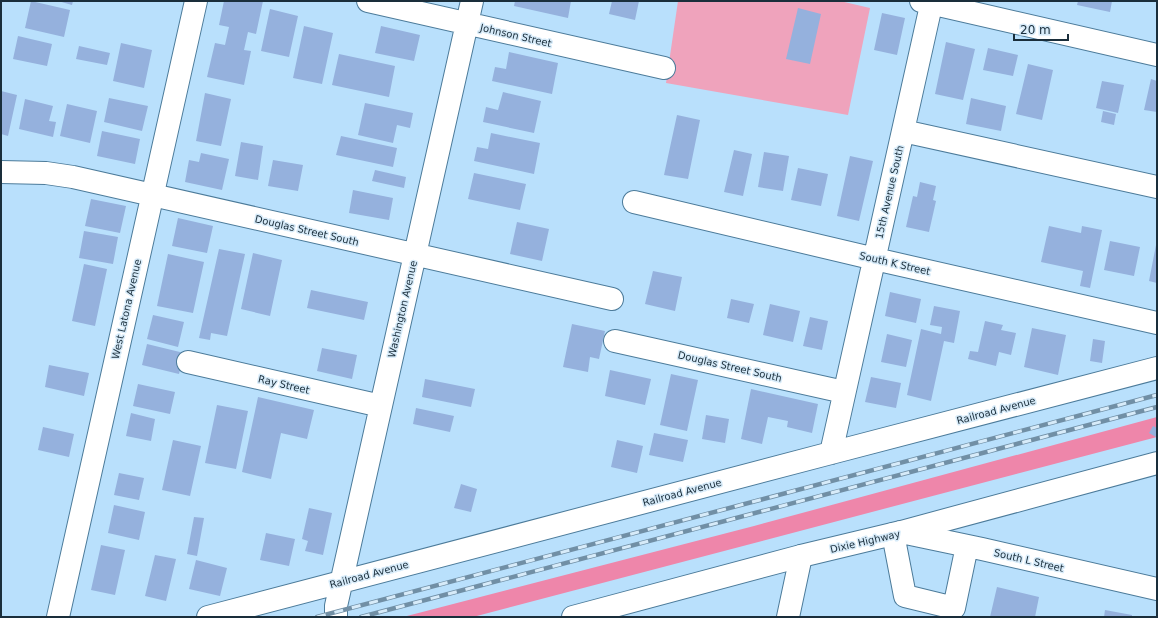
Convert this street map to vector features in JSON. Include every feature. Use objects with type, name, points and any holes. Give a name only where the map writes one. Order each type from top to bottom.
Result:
[{"type":"street","name":"West Latona Avenue","points":[[58,617],[196,1]]},
{"type":"street","name":"Johnson Street","points":[[368,1],[664,68]]},
{"type":"street","name":"Washington Avenue","points":[[336,617],[336,606],[472,1]]},
{"type":"street","points":[[928,2],[1157,55]]},
{"type":"street","name":"15th Avenue South","points":[[831,453],[903,131],[928,2]]},
{"type":"street","points":[[903,131],[1157,187]]},
{"type":"street","name":"Douglas Street South","points":[[1,172],[46,173],[73,177],[612,299]]},
{"type":"street","name":"South K Street","points":[[634,202],[1157,323]]},
{"type":"street","name":"Douglas Street South","points":[[616,340],[844,392]]},
{"type":"street","name":"Ray Street","points":[[188,362],[381,406]]},
{"type":"street","name":"Railroad Avenue","points":[[208,617],[1157,368]]},
{"type":"street","name":"Dixie Highway","points":[[574,617],[801,556],[897,533],[1157,463]]},
{"type":"street","points":[[897,533],[905,596],[954,608],[974,548]]},
{"type":"street","name":"South L Street","points":[[897,533],[974,548],[1157,590]]},
{"type":"street","points":[[788,617],[801,556]]},
{"type":"shaded area","points":[[678,1],[840,1],[870,8],[848,115],[666,83]]},
{"type":"shaded area","points":[[1157,417],[1157,437],[473,617],[403,617],[754,526]]},
{"type":"building","points":[[31,1],[70,10],[64,37],[25,28]]},
{"type":"building","points":[[58,1],[73,1],[72,5]]},
{"type":"building","points":[[224,1],[263,1],[256,34],[248,32],[244,50],[251,51],[244,85],[207,77],[215,43],[225,45],[229,27],[219,25]]},
{"type":"building","points":[[515,1],[571,1],[568,18],[514,6]]},
{"type":"building","points":[[612,1],[639,1],[635,20],[609,14]]},
{"type":"building","points":[[1078,1],[1112,1],[1110,12],[1077,5]]},
{"type":"building","points":[[798,8],[821,14],[810,64],[786,59]]},
{"type":"building","points":[[270,9],[298,16],[289,57],[261,51]]},
{"type":"building","points":[[882,13],[905,18],[897,55],[874,50]]},
{"type":"building","points":[[304,26],[333,33],[322,84],[293,78]]},
{"type":"building","points":[[381,26],[420,35],[414,61],[375,53]]},
{"type":"building","points":[[18,36],[52,44],[47,66],[13,59]]},
{"type":"building","points":[[946,42],[975,49],[963,100],[935,94]]},
{"type":"building","points":[[121,43],[152,50],[144,88],[113,81]]},
{"type":"building","points":[[79,46],[110,53],[107,65],[76,59]]},
{"type":"building","points":[[988,48],[1018,55],[1013,76],[983,70]]},
{"type":"building","points":[[509,52],[558,63],[552,94],[492,81],[495,67],[506,69]]},
{"type":"building","points":[[339,54],[395,66],[389,97],[332,85]]},
{"type":"building","points":[[1028,64],[1053,70],[1042,120],[1016,114]]},
{"type":"building","points":[[1151,79],[1157,81],[1157,112],[1144,110]]},
{"type":"building","points":[[1102,81],[1124,85],[1118,113],[1096,108]]},
{"type":"building","points":[[1,91],[17,95],[8,136],[1,134]]},
{"type":"building","points":[[503,92],[541,101],[534,133],[483,122],[486,107],[498,110]]},
{"type":"building","points":[[205,93],[231,99],[221,146],[196,141]]},
{"type":"building","points":[[109,98],[148,106],[142,131],[104,122]]},
{"type":"building","points":[[971,98],[1006,106],[1001,131],[966,124]]},
{"type":"building","points":[[25,99],[53,106],[49,121],[56,122],[53,137],[19,129]]},
{"type":"building","points":[[365,103],[413,113],[410,128],[397,125],[393,143],[358,135]]},
{"type":"building","points":[[67,104],[97,111],[90,143],[60,136]]},
{"type":"building","points":[[1103,111],[1116,114],[1114,125],[1101,122]]},
{"type":"building","points":[[677,115],[700,120],[688,179],[664,175]]},
{"type":"building","points":[[102,131],[140,139],[135,164],[97,156]]},
{"type":"building","points":[[491,133],[540,143],[534,174],[474,161],[477,147],[488,149]]},
{"type":"building","points":[[341,136],[397,148],[393,167],[336,155]]},
{"type":"building","points":[[241,142],[263,146],[258,180],[235,176]]},
{"type":"building","points":[[734,150],[752,154],[743,196],[724,192]]},
{"type":"building","points":[[764,152],[789,156],[783,191],[758,187]]},
{"type":"building","points":[[201,153],[229,159],[222,190],[185,182],[189,160],[199,162]]},
{"type":"building","points":[[850,156],[873,161],[859,221],[837,216]]},
{"type":"building","points":[[273,160],[303,165],[298,191],[268,186]]},
{"type":"building","points":[[798,168],[828,174],[821,206],[791,200]]},
{"type":"building","points":[[375,170],[406,177],[404,188],[372,181]]},
{"type":"building","points":[[474,173],[526,184],[520,210],[468,199]]},
{"type":"building","points":[[920,182],[936,186],[933,200],[936,201],[929,232],[906,227],[913,196],[917,197]]},
{"type":"building","points":[[353,190],[393,198],[389,220],[349,213]]},
{"type":"building","points":[[91,199],[126,206],[120,233],[85,226]]},
{"type":"building","points":[[178,218],[213,226],[207,253],[172,246]]},
{"type":"building","points":[[517,222],[549,229],[542,261],[510,254]]},
{"type":"building","points":[[1049,226],[1081,233],[1082,226],[1102,230],[1090,288],[1080,286],[1083,271],[1041,262]]},
{"type":"building","points":[[84,231],[118,237],[113,264],[79,258]]},
{"type":"building","points":[[1110,241],[1140,247],[1134,276],[1104,270]]},
{"type":"building","points":[[1157,245],[1157,283],[1149,281]]},
{"type":"building","points":[[219,249],[245,254],[227,336],[211,333],[210,340],[199,338]]},
{"type":"building","points":[[253,253],[282,260],[270,316],[241,309]]},
{"type":"building","points":[[168,254],[204,262],[193,313],[157,306]]},
{"type":"building","points":[[84,264],[107,269],[95,326],[72,321]]},
{"type":"building","points":[[653,271],[682,277],[675,311],[645,304]]},
{"type":"building","points":[[311,290],[368,302],[364,320],[307,308]]},
{"type":"building","points":[[890,292],[921,299],[916,323],[885,316]]},
{"type":"building","points":[[731,299],[754,304],[749,323],[727,318]]},
{"type":"building","points":[[770,304],[800,311],[793,342],[763,335]]},
{"type":"building","points":[[934,306],[960,311],[954,343],[944,341],[931,401],[907,395],[921,329],[941,334],[942,327],[930,325]]},
{"type":"building","points":[[153,315],[184,322],[178,347],[147,339]]},
{"type":"building","points":[[810,317],[828,321],[822,350],[803,346]]},
{"type":"building","points":[[985,321],[1003,325],[1001,330],[1016,333],[1011,355],[999,352],[996,366],[968,359],[970,351],[978,352]]},
{"type":"building","points":[[572,324],[605,331],[599,359],[590,357],[588,372],[563,367]]},
{"type":"building","points":[[1032,328],[1066,335],[1058,375],[1024,367]]},
{"type":"building","points":[[887,334],[912,340],[906,367],[881,362]]},
{"type":"building","points":[[1093,339],[1105,341],[1102,363],[1090,361]]},
{"type":"building","points":[[147,344],[184,353],[179,374],[142,365]]},
{"type":"building","points":[[322,348],[357,355],[352,379],[317,371]]},
{"type":"building","points":[[49,365],[89,373],[84,396],[45,387]]},
{"type":"building","points":[[610,370],[651,379],[645,405],[605,396]]},
{"type":"building","points":[[671,374],[698,380],[687,431],[660,425]]},
{"type":"building","points":[[871,377],[901,383],[896,408],[865,402]]},
{"type":"building","points":[[425,379],[475,389],[471,407],[422,397]]},
{"type":"building","points":[[138,384],[175,392],[170,414],[133,406]]},
{"type":"building","points":[[751,389],[818,404],[812,433],[787,427],[788,421],[768,417],[762,444],[741,439]]},
{"type":"building","points":[[258,397],[314,410],[307,439],[281,433],[271,479],[242,472]]},
{"type":"building","points":[[217,405],[248,411],[236,469],[205,463]]},
{"type":"building","points":[[416,408],[454,416],[450,432],[413,424]]},
{"type":"building","points":[[131,413],[155,419],[151,441],[126,436]]},
{"type":"building","points":[[706,415],[729,419],[725,443],[702,439]]},
{"type":"building","points":[[1153,426],[1157,428],[1156,437],[1149,433]]},
{"type":"building","points":[[43,427],[74,434],[69,457],[38,450]]},
{"type":"building","points":[[654,433],[688,440],[683,462],[649,455]]},
{"type":"building","points":[[173,440],[201,446],[190,496],[162,490]]},
{"type":"building","points":[[617,440],[643,446],[637,473],[611,467]]},
{"type":"building","points":[[119,473],[144,478],[139,500],[114,495]]},
{"type":"building","points":[[461,484],[477,489],[471,512],[454,508]]},
{"type":"building","points":[[114,505],[145,512],[139,540],[108,533]]},
{"type":"building","points":[[309,508],[332,513],[323,555],[305,551],[308,541],[302,539]]},
{"type":"building","points":[[194,517],[204,518],[197,556],[187,554]]},
{"type":"building","points":[[266,533],[295,539],[289,566],[260,560]]},
{"type":"building","points":[[101,545],[125,550],[115,595],[91,590]]},
{"type":"building","points":[[155,555],[176,559],[166,601],[145,596]]},
{"type":"building","points":[[196,560],[227,568],[220,596],[189,589]]},
{"type":"building","points":[[997,587],[1039,597],[1035,617],[990,617]]},
{"type":"building","points":[[1105,610],[1132,615],[1132,617],[1104,617]]},
{"type":"railway","points":[[317,617],[1157,395]]},
{"type":"railway","points":[[361,617],[1157,407]]}]
